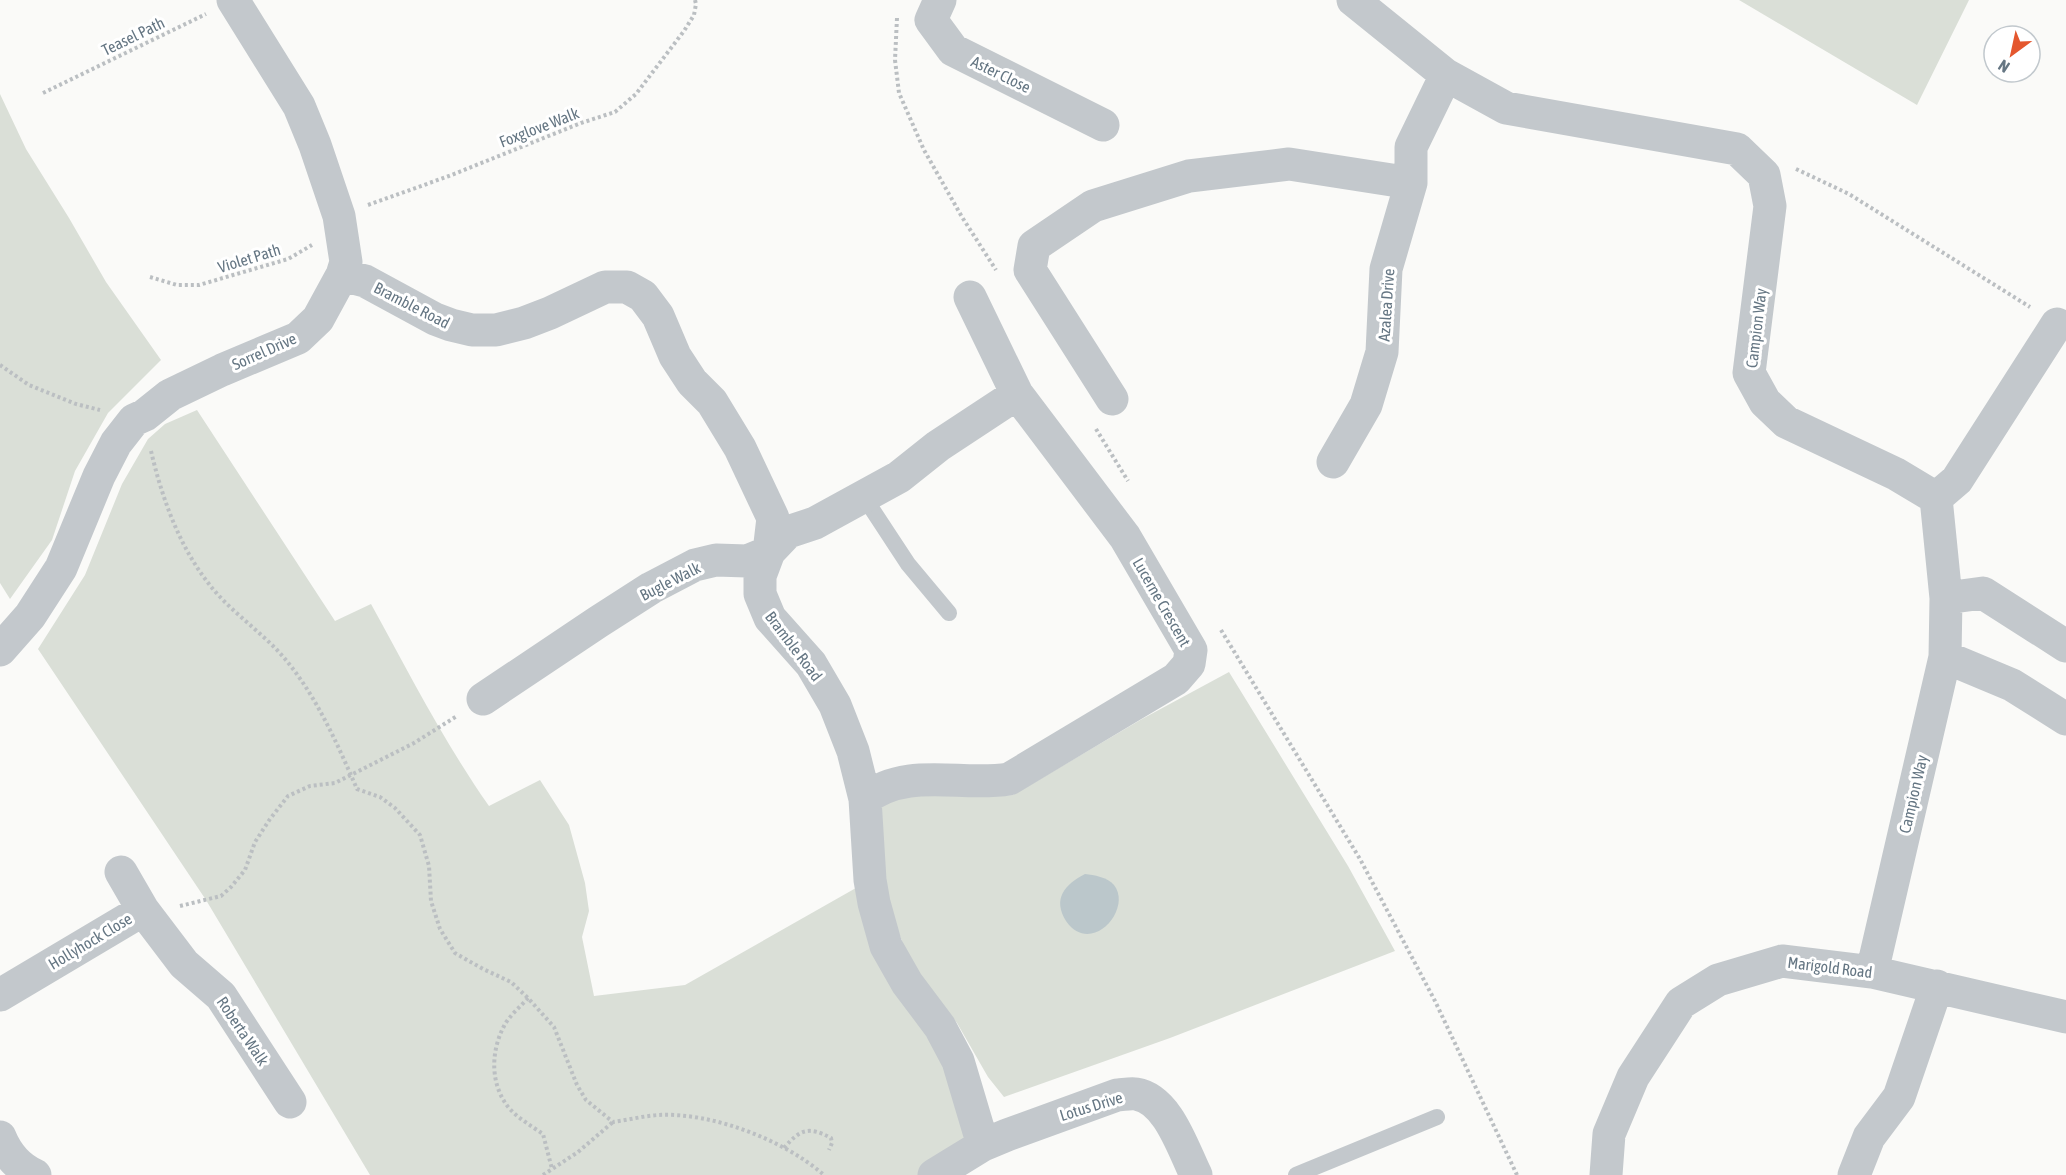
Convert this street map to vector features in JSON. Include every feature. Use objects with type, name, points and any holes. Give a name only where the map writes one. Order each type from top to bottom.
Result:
[{"type":"street","name":"Sorrel Drive","points":[[0,650],[30,616],[62,568],[99,476],[116,442],[139,417],[170,395],[298,338],[318,319],[342,275],[346,262],[339,216],[315,145],[299,106],[233,0]]},
{"type":"street","name":"Aster Close","points":[[940,0],[931,20],[953,50],[1103,125]]},
{"type":"street","points":[[1353,0],[1446,75],[1506,108],[1737,149],[1764,175]]},
{"type":"street","name":"Azalea Drive","points":[[1333,462],[1366,405],[1382,352],[1386,269],[1410,183],[1411,147],[1446,75]]},
{"type":"street","points":[[1112,399],[1030,270],[1034,246],[1093,206],[1189,176],[1289,164],[1410,183]]},
{"type":"street","name":"Campion Way","points":[[1764,175],[1770,206],[1749,373],[1765,402],[1786,422],[1896,474],[1936,498],[1946,598],[1945,657],[1872,972]]},
{"type":"street","name":"Bramble Road","points":[[342,275],[365,281],[451,326],[472,330],[496,330],[524,322],[550,313],[605,287],[627,287],[644,296],[658,316],[675,356],[692,382],[712,402],[740,448],[772,518],[769,552],[760,576],[760,594],[770,618],[811,664],[835,705],[853,751],[865,799],[870,880],[886,946],[907,983],[940,1027],[958,1061],[983,1145]]},
{"type":"street","name":"Lucerne Crescent","points":[[865,799],[877,789],[921,779],[991,782],[1009,779],[1176,679],[1189,664],[1191,650],[1125,537],[1017,394],[970,297]]},
{"type":"street","points":[[1936,498],[1957,480],[2057,324]]},
{"type":"street","name":"Bugle Walk","points":[[483,699],[651,588],[695,565],[716,560],[747,561],[769,552],[788,532],[816,523],[899,477],[938,446],[1017,394]]},
{"type":"street","points":[[1946,598],[1983,592],[2066,646]]},
{"type":"street","points":[[1945,657],[2012,685],[2066,719]]},
{"type":"street","name":"Hollyhock Close","points":[[0,995],[148,916],[121,872]]},
{"type":"street","name":"Roberta Walk","points":[[148,916],[184,964],[221,996],[290,1102]]},
{"type":"street","name":"Marigold Road","points":[[1606,1175],[1609,1134],[1633,1077],[1681,1003],[1718,980],[1782,961],[1872,972],[2066,1017]]},
{"type":"street","points":[[1854,1175],[1869,1137],[1899,1097],[1936,986]]},
{"type":"street","name":"Lotus Drive","points":[[934,1175],[983,1145],[1007,1135],[1117,1095],[1136,1094],[1151,1100],[1165,1113],[1196,1175]]},
{"type":"street","points":[[0,1137],[6,1153],[26,1171],[35,1175]]},
{"type":"lane","points":[[864,497],[908,564],[949,613]]},
{"type":"lane","points":[[1296,1175],[1437,1117]]},
{"type":"path","name":"Teasel Path","points":[[43,93],[233,0]]},
{"type":"path","name":"Foxglove Walk","points":[[339,216],[615,112],[636,94],[684,31],[694,15],[696,4],[694,0]]},
{"type":"path","points":[[1764,175],[1792,168],[1849,194],[2057,324]]},
{"type":"path","name":"Violet Path","points":[[150,278],[177,285],[199,285],[288,260],[317,242],[339,216]]},
{"type":"path","points":[[0,365],[28,385],[76,404],[139,417],[172,520],[187,551],[209,585],[278,651],[308,690],[333,736],[357,789],[380,797],[395,808],[420,835],[429,866],[431,901],[440,929],[455,953],[511,982],[528,998],[554,1027],[577,1085],[586,1100],[613,1122]]},
{"type":"path","points":[[148,916],[177,906],[220,896],[231,887],[245,870],[255,842],[288,796],[310,786],[334,783],[414,743],[483,699]]},
{"type":"path","points":[[528,998],[505,1024],[494,1051],[495,1076],[504,1102],[525,1122],[543,1134],[552,1169]]},
{"type":"path","points":[[543,1175],[578,1152],[613,1122],[659,1115],[728,1124],[784,1148],[813,1165],[824,1175]]},
{"type":"path","points":[[784,1148],[794,1136],[804,1131],[817,1131],[831,1138],[832,1143],[829,1150]]},
{"type":"shaded area","points":[[1739,0],[1969,0],[1917,105]]},
{"type":"shaded area","points":[[0,94],[26,149],[106,282],[161,360],[108,413],[75,471],[52,540],[10,599],[0,583]]},
{"type":"shaded area","points":[[197,410],[335,621],[371,604],[442,732],[489,806],[540,780],[569,825],[585,883],[589,911],[582,937],[594,996],[685,985],[870,880],[983,1145],[927,1175],[370,1175],[206,900],[38,649],[85,575],[122,484],[148,439],[165,424]]},
{"type":"shaded area","points":[[1229,672],[1348,866],[1395,951],[1170,1038],[1004,1097],[988,1077],[957,1023],[911,964],[885,898],[880,806],[899,797],[916,794],[1013,795],[1142,719]]},
{"type":"shaded area","points":[[1085,874],[1108,880],[1114,885],[1118,895],[1118,906],[1114,916],[1097,932],[1087,934],[1076,931],[1066,921],[1060,906],[1067,887]]}]
